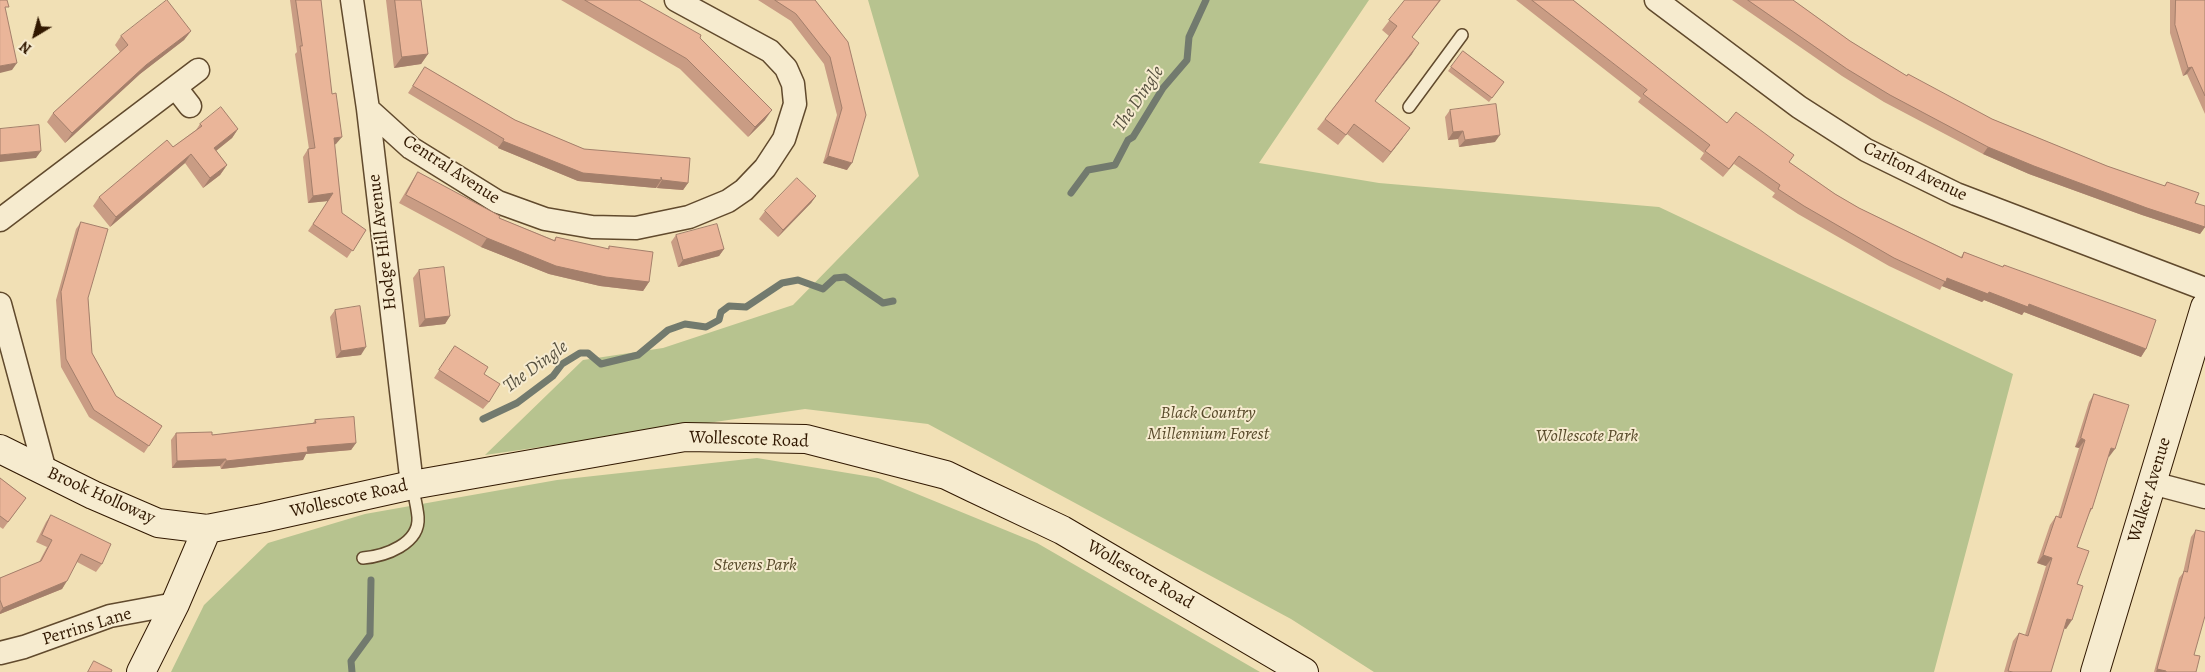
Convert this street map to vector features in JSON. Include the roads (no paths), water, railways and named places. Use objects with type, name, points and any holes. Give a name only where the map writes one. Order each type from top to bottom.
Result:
[{"type":"street","name":"Hodge Hill Avenue","points":[[352,0],[368,109],[412,485]]},
{"type":"street","name":"Central Avenue","points":[[368,109],[418,152],[498,202],[545,219],[592,227],[636,228],[689,216],[728,201],[744,190],[766,168],[784,139],[795,104],[793,84],[786,68],[770,51],[676,0]]},
{"type":"street","name":"Carlton Avenue","points":[[1656,0],[1799,106],[1866,150],[1956,194],[2205,289]]},
{"type":"street","points":[[0,220],[198,70]]},
{"type":"street","points":[[176,88],[190,106]]},
{"type":"street","points":[[0,304],[45,471]]},
{"type":"street","name":"Walker Avenue","points":[[2095,672],[2205,307]]},
{"type":"street","name":"Wollescote Road","points":[[206,528],[263,518],[412,485],[685,437],[806,440],[946,475],[1062,530],[1304,672]]},
{"type":"street","name":"Brook Holloway","points":[[0,449],[93,495],[158,523],[206,528]]},
{"type":"street","points":[[2152,483],[2205,497]]},
{"type":"street","points":[[141,672],[175,604],[206,528]]},
{"type":"street","name":"Perrins Lane","points":[[0,653],[24,647],[110,616],[175,604]]},
{"type":"lane","points":[[1409,107],[1462,35]]},
{"type":"lane","points":[[363,558],[376,557],[396,549],[409,540],[416,531],[419,518],[412,485]]},
{"type":"waterway","name":"The Dingle","points":[[1071,193],[1088,170],[1115,165],[1128,140],[1133,137],[1163,88],[1187,60],[1189,37],[1206,0]]},
{"type":"waterway","name":"The Dingle","points":[[483,419],[517,403],[553,376],[562,364],[580,353],[588,353],[601,364],[638,355],[668,330],[685,324],[706,327],[719,320],[721,312],[729,306],[746,307],[782,283],[798,280],[823,289],[835,278],[845,277],[883,303],[893,301]]},
{"type":"waterway","points":[[352,672],[351,661],[370,635],[371,580]]},
{"type":"park label","name":"Black Country Millennium Forest","points":[[1208,424]]},
{"type":"park label","name":"Wollescote Park","points":[[1587,437]]},
{"type":"park label","name":"Stevens Park","points":[[755,566]]}]
